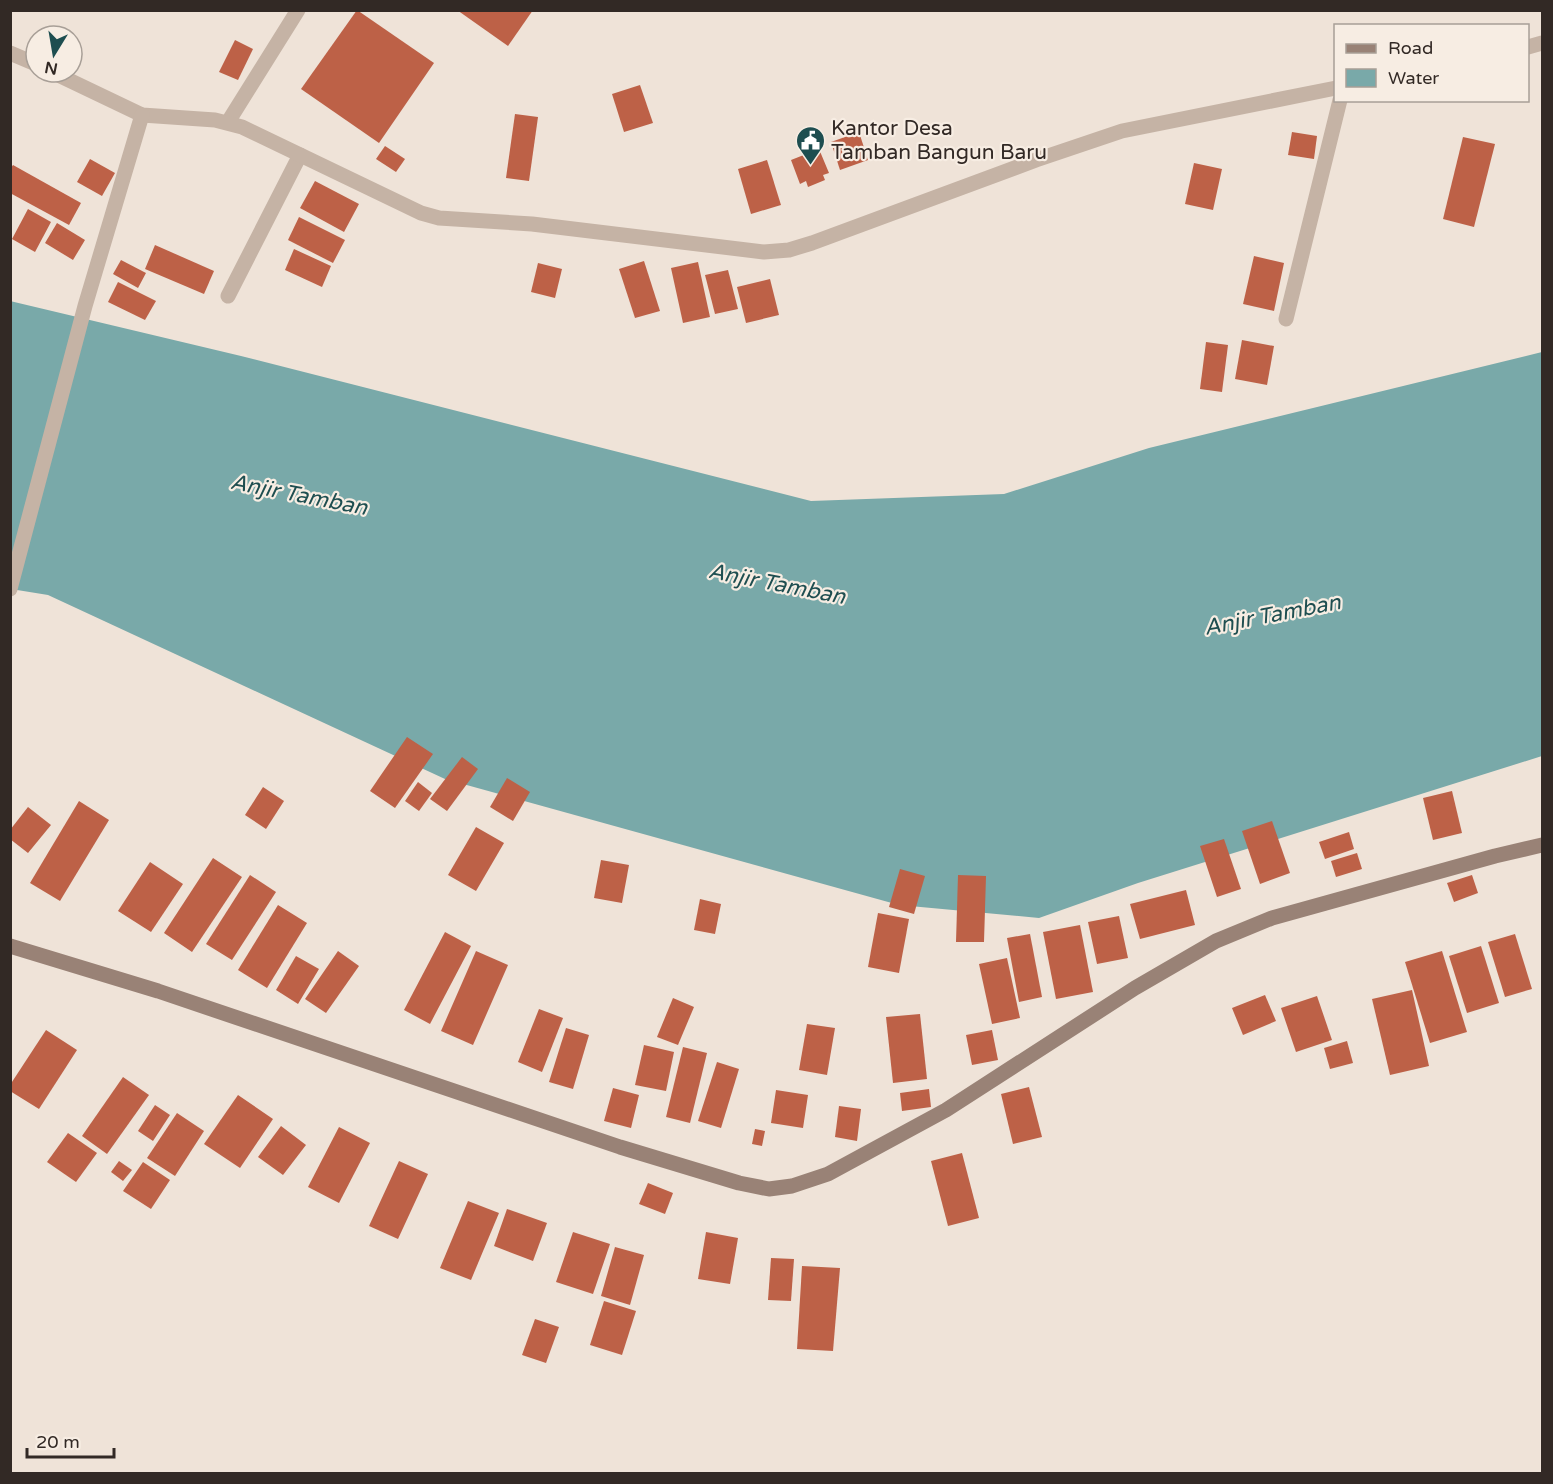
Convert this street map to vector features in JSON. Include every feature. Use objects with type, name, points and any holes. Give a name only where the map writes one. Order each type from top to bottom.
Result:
[{"type":"street","points":[[228,122],[298,10]]},
{"type":"street","points":[[10,53],[24,59]]},
{"type":"street","points":[[77,84],[142,116],[215,120],[242,127],[421,213],[439,218],[532,224],[764,252],[789,250],[812,243],[1036,160],[1122,131],[1334,88]]},
{"type":"street","points":[[1286,319],[1340,102]]},
{"type":"street","points":[[10,589],[85,306],[142,116]]},
{"type":"street","points":[[228,297],[300,155]]},
{"type":"street","points":[[10,946],[158,991],[620,1147],[739,1183],[769,1189],[792,1186],[828,1174],[946,1110],[1135,988],[1216,941],[1272,918],[1542,845]]},
{"type":"water","name":"Anjir Tamban","points":[[10,301],[241,356],[811,501],[1004,494],[1149,448],[1542,352],[1542,756],[1138,883],[1039,918],[899,905],[445,779],[48,595],[11,589]]},
{"type":"building","points":[[357,10],[434,63],[379,143],[301,89]]},
{"type":"building","points":[[457,10],[533,10],[508,46]]},
{"type":"building","points":[[235,40],[253,49],[238,80],[219,72]]},
{"type":"building","points":[[640,85],[653,123],[624,132],[612,94]]},
{"type":"building","points":[[515,114],[538,117],[529,181],[506,178]]},
{"type":"building","points":[[859,132],[868,160],[840,170],[831,142]]},
{"type":"building","points":[[1292,132],[1317,136],[1314,159],[1288,155]]},
{"type":"building","points":[[1463,137],[1495,144],[1474,227],[1443,219]]},
{"type":"building","points":[[385,146],[405,159],[396,172],[376,159]]},
{"type":"building","name":"Kantor Desa Tamban Bangun Baru","points":[[819,149],[829,173],[823,175],[825,180],[808,187],[806,181],[800,184],[791,160]]},
{"type":"building","points":[[90,159],[115,173],[102,196],[77,182]]},
{"type":"building","points":[[767,160],[781,205],[751,214],[738,169]]},
{"type":"building","points":[[1194,163],[1222,169],[1213,210],[1185,204]]},
{"type":"building","points":[[13,165],[81,203],[69,225],[10,193],[10,169]]},
{"type":"building","points":[[315,181],[359,204],[344,232],[300,208]]},
{"type":"building","points":[[28,209],[51,222],[35,252],[12,239]]},
{"type":"building","points":[[299,217],[345,240],[333,263],[288,240]]},
{"type":"building","points":[[57,223],[85,240],[73,260],[45,243]]},
{"type":"building","points":[[155,245],[214,271],[204,294],[145,269]]},
{"type":"building","points":[[294,249],[331,266],[322,287],[285,270]]},
{"type":"building","points":[[1254,256],[1284,263],[1274,311],[1243,304]]},
{"type":"building","points":[[121,260],[146,273],[138,288],[113,274]]},
{"type":"building","points":[[644,261],[660,311],[635,318],[619,269]]},
{"type":"building","points":[[698,262],[710,317],[683,323],[671,268]]},
{"type":"building","points":[[538,263],[562,269],[555,298],[531,292]]},
{"type":"building","points":[[728,270],[738,309],[715,314],[705,275]]},
{"type":"building","points":[[770,279],[779,315],[746,323],[737,287]]},
{"type":"building","points":[[118,282],[156,301],[145,320],[108,302]]},
{"type":"building","points":[[1242,340],[1274,346],[1267,385],[1235,379]]},
{"type":"building","points":[[1206,342],[1228,345],[1222,392],[1200,389]]},
{"type":"building","points":[[407,737],[433,754],[395,808],[370,791]]},
{"type":"building","points":[[462,757],[478,769],[447,811],[430,799]]},
{"type":"building","points":[[507,778],[530,792],[513,821],[490,807]]},
{"type":"building","points":[[418,782],[432,793],[419,811],[405,801]]},
{"type":"building","points":[[263,787],[284,801],[266,829],[245,815]]},
{"type":"building","points":[[1452,791],[1462,833],[1433,840],[1423,798]]},
{"type":"building","points":[[79,801],[109,820],[60,901],[30,883]]},
{"type":"building","points":[[28,807],[51,825],[28,853],[10,839],[10,830]]},
{"type":"building","points":[[1272,821],[1290,873],[1260,884],[1242,831]]},
{"type":"building","points":[[476,827],[504,843],[476,891],[448,875]]},
{"type":"building","points":[[1349,832],[1354,849],[1325,859],[1319,842]]},
{"type":"building","points":[[1224,839],[1241,889],[1217,897],[1200,846]]},
{"type":"building","points":[[1357,853],[1362,869],[1336,877],[1331,861]]},
{"type":"building","points":[[213,858],[242,877],[192,952],[164,933]]},
{"type":"building","points":[[601,860],[629,865],[622,903],[594,898]]},
{"type":"building","points":[[150,862],[183,884],[151,932],[118,911]]},
{"type":"building","points":[[900,869],[925,876],[914,914],[889,907]]},
{"type":"building","points":[[250,875],[276,892],[232,960],[206,944]]},
{"type":"building","points":[[958,875],[986,876],[984,942],[956,942]]},
{"type":"building","points":[[1472,875],[1478,893],[1454,902],[1447,883]]},
{"type":"building","points":[[1186,890],[1195,925],[1140,939],[1130,904]]},
{"type":"building","points":[[700,899],[721,904],[715,934],[694,930]]},
{"type":"building","points":[[278,905],[307,923],[267,988],[238,970]]},
{"type":"building","points":[[878,913],[909,919],[899,973],[868,967]]},
{"type":"building","points":[[1119,916],[1128,958],[1097,964],[1088,922]]},
{"type":"building","points":[[1080,925],[1093,992],[1056,999],[1043,932]]},
{"type":"building","points":[[445,932],[471,946],[430,1024],[404,1010]]},
{"type":"building","points":[[1030,934],[1042,997],[1019,1002],[1007,938]]},
{"type":"building","points":[[1515,934],[1532,989],[1505,997],[1488,942]]},
{"type":"building","points":[[1481,946],[1499,1003],[1467,1013],[1449,956]]},
{"type":"building","points":[[338,951],[359,966],[326,1013],[305,999]]},
{"type":"building","points":[[476,951],[508,965],[473,1045],[441,1031]]},
{"type":"building","points":[[1442,951],[1467,1032],[1430,1043],[1405,962]]},
{"type":"building","points":[[296,956],[319,969],[298,1004],[276,990]]},
{"type":"building","points":[[1007,958],[1020,1018],[992,1024],[979,964]]},
{"type":"building","points":[[1412,990],[1429,1066],[1390,1075],[1372,999]]},
{"type":"building","points":[[1265,995],[1276,1021],[1243,1035],[1232,1008]]},
{"type":"building","points":[[1317,996],[1332,1040],[1296,1052],[1281,1008]]},
{"type":"building","points":[[673,998],[694,1007],[678,1045],[657,1037]]},
{"type":"building","points":[[539,1009],[563,1018],[542,1072],[518,1062]]},
{"type":"building","points":[[920,1014],[927,1079],[893,1083],[886,1017]]},
{"type":"building","points":[[807,1024],[835,1028],[827,1075],[799,1070]]},
{"type":"building","points":[[566,1028],[589,1035],[573,1089],[549,1082]]},
{"type":"building","points":[[46,1030],[77,1050],[39,1109],[10,1091],[10,1085]]},
{"type":"building","points":[[992,1030],[998,1060],[972,1065],[966,1035]]},
{"type":"building","points":[[1347,1041],[1353,1063],[1330,1069],[1324,1048]]},
{"type":"building","points":[[644,1045],[674,1052],[666,1091],[635,1085]]},
{"type":"building","points":[[683,1047],[707,1053],[690,1123],[666,1117]]},
{"type":"building","points":[[717,1062],[739,1069],[721,1128],[698,1121]]},
{"type":"building","points":[[123,1077],[149,1095],[107,1154],[82,1136]]},
{"type":"building","points":[[1029,1087],[1042,1137],[1013,1144],[1001,1094]]},
{"type":"building","points":[[613,1088],[639,1095],[631,1128],[604,1121]]},
{"type":"building","points":[[929,1089],[931,1107],[902,1111],[900,1093]]},
{"type":"building","points":[[776,1090],[808,1095],[803,1128],[771,1123]]},
{"type":"building","points":[[238,1095],[273,1119],[240,1168],[204,1144]]},
{"type":"building","points":[[155,1105],[170,1115],[153,1141],[138,1131]]},
{"type":"building","points":[[839,1106],[861,1109],[857,1141],[835,1137]]},
{"type":"building","points":[[177,1113],[204,1131],[175,1176],[147,1158]]},
{"type":"building","points":[[281,1126],[306,1145],[283,1175],[258,1157]]},
{"type":"building","points":[[339,1127],[370,1143],[339,1203],[308,1187]]},
{"type":"building","points":[[755,1129],[765,1131],[762,1146],[752,1144]]},
{"type":"building","points":[[68,1133],[97,1153],[76,1182],[47,1162]]},
{"type":"building","points":[[962,1153],[979,1218],[948,1226],[931,1161]]},
{"type":"building","points":[[119,1161],[132,1170],[123,1181],[111,1172]]},
{"type":"building","points":[[399,1161],[428,1174],[398,1239],[369,1226]]},
{"type":"building","points":[[143,1162],[170,1180],[151,1209],[123,1191]]},
{"type":"building","points":[[648,1183],[673,1193],[665,1214],[639,1204]]},
{"type":"building","points":[[468,1201],[499,1213],[471,1280],[440,1268]]},
{"type":"building","points":[[507,1209],[547,1223],[533,1261],[494,1246]]},
{"type":"building","points":[[573,1232],[610,1244],[593,1294],[556,1282]]},
{"type":"building","points":[[706,1232],[738,1238],[730,1284],[698,1279]]},
{"type":"building","points":[[615,1247],[644,1255],[630,1305],[601,1296]]},
{"type":"building","points":[[771,1258],[794,1259],[791,1301],[768,1300]]},
{"type":"building","points":[[802,1266],[840,1268],[833,1351],[797,1349]]},
{"type":"building","points":[[604,1301],[636,1311],[622,1355],[590,1345]]},
{"type":"building","points":[[535,1319],[559,1327],[546,1363],[522,1355]]},
{"type":"place","name":"Kantor Desa Tamban Bangun Baru","points":[[810,166]]}]
